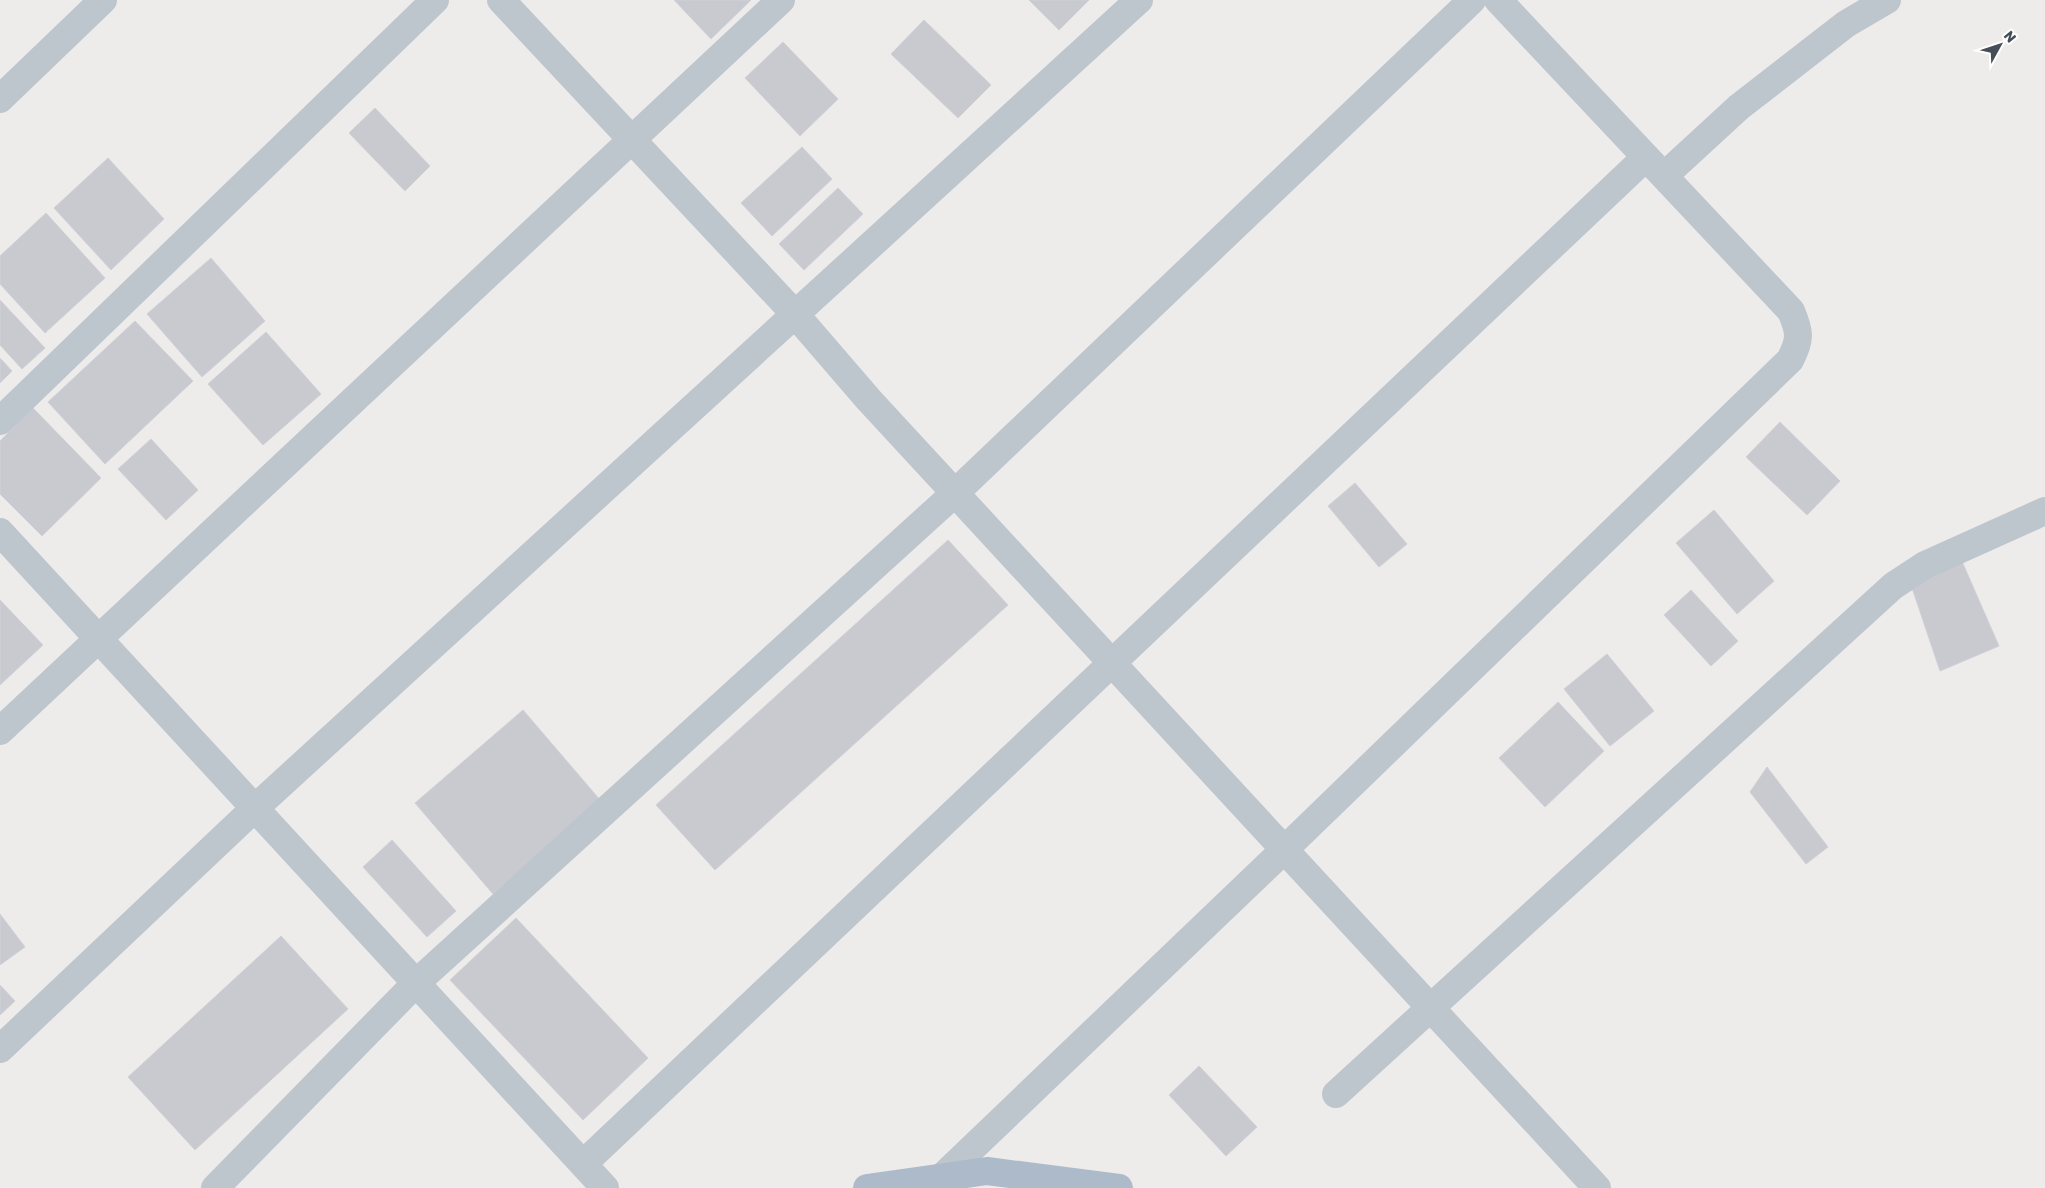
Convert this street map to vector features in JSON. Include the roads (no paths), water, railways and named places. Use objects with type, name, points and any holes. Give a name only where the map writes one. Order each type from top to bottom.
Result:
[{"type":"main road","points":[[867,1188],[986,1171],[1119,1188]]},
{"type":"street","points":[[0,99],[103,0]]},
{"type":"street","points":[[0,421],[186,244],[435,0]]},
{"type":"street","points":[[501,0],[630,141],[794,313],[869,400],[1597,1188]]},
{"type":"street","points":[[0,732],[781,0]]},
{"type":"street","points":[[0,1049],[255,808],[794,313],[1139,0]]},
{"type":"street","points":[[215,1188],[416,983],[955,492],[1472,0]]},
{"type":"street","points":[[943,1176],[1285,849],[1790,360],[1797,346],[1799,330],[1791,311],[1498,0]]},
{"type":"street","points":[[583,1164],[1112,663],[1655,167],[1740,107],[1846,24],[1887,0]]},
{"type":"street","points":[[1336,1094],[1893,586],[1925,565],[2045,511]]},
{"type":"street","points":[[0,532],[606,1188]]}]
